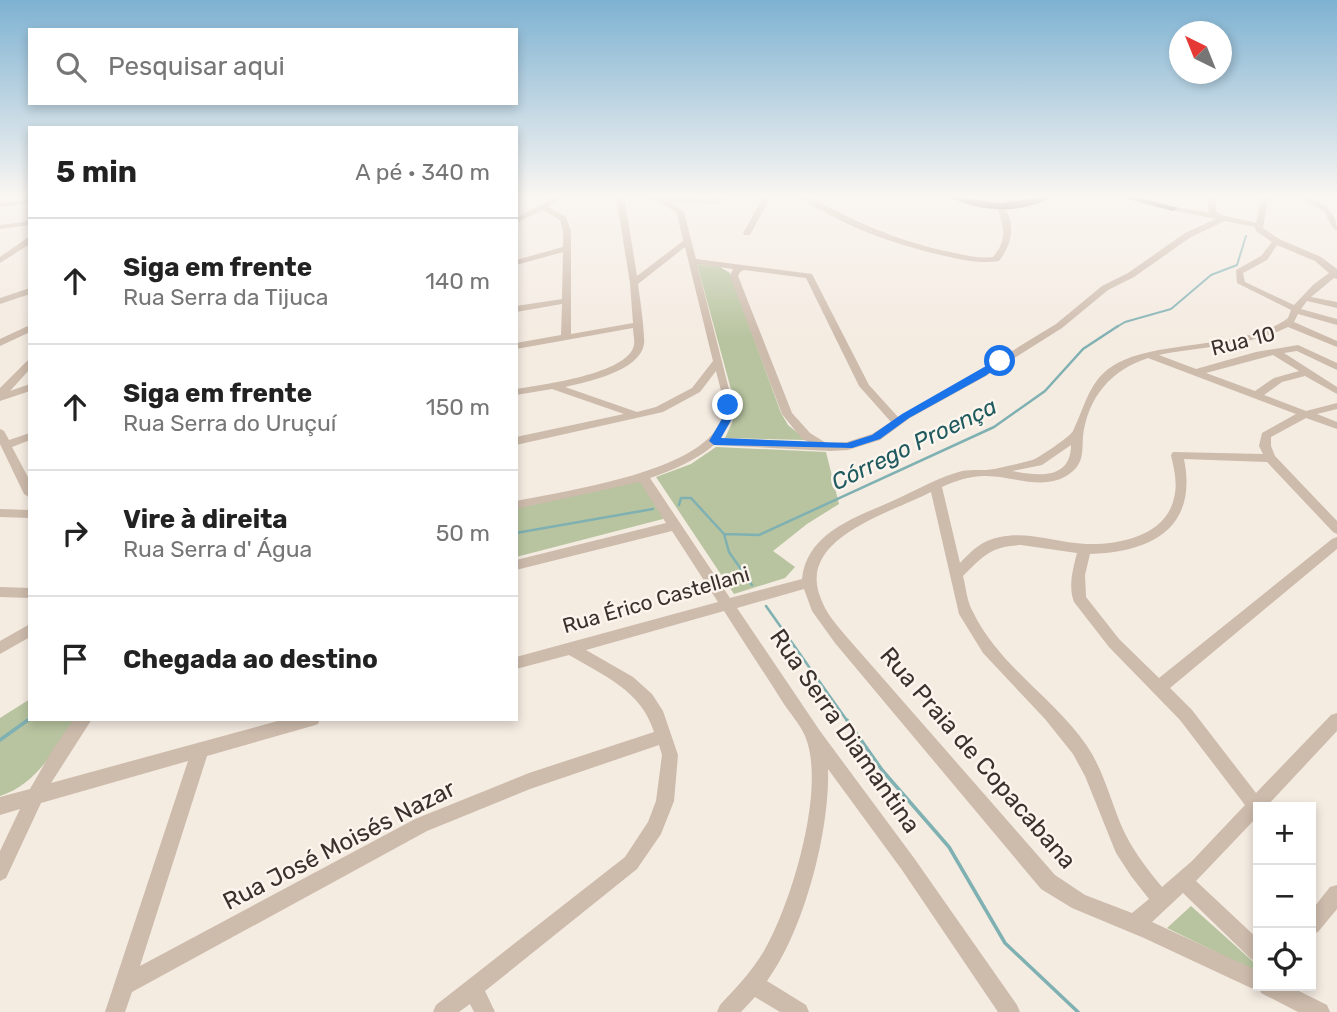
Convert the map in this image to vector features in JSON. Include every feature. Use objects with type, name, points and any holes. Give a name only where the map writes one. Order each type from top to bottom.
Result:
[{"type":"street","points":[[0,261],[25,243]]},
{"type":"street","points":[[566,243],[566,337]]},
{"type":"street","points":[[518,392],[596,375],[626,362],[636,354],[639,346],[628,243]]},
{"type":"street","points":[[634,283],[684,243]]},
{"type":"street","points":[[518,505],[642,476],[677,465],[695,456],[714,441],[728,417],[726,391],[689,243]]},
{"type":"street","points":[[902,243],[935,253],[984,261],[996,259],[1007,243]]},
{"type":"street","points":[[714,441],[825,447],[848,446],[869,441],[1059,326],[1105,288],[1131,275],[1175,243]]},
{"type":"street","points":[[1274,243],[1264,258],[1239,272],[1241,283],[1296,309],[1337,322]]},
{"type":"street","points":[[987,471],[1038,479],[1057,475],[1075,464],[1079,453],[1078,435],[1096,390],[1108,373],[1120,365],[1149,355],[1262,334],[1287,323],[1317,285],[1335,274],[1318,259],[1281,243]]},
{"type":"street","points":[[518,262],[566,249]]},
{"type":"street","points":[[693,261],[809,276],[864,386],[897,422]]},
{"type":"street","points":[[747,267],[736,270],[734,276],[787,414],[806,436],[825,447]]},
{"type":"street","points":[[0,301],[28,292]]},
{"type":"street","points":[[1305,298],[1337,305]]},
{"type":"street","points":[[518,309],[565,301]]},
{"type":"street","points":[[1287,323],[1337,344]]},
{"type":"street","points":[[518,346],[636,325]]},
{"type":"street","points":[[0,343],[28,329]]},
{"type":"street","points":[[1234,340],[1255,355]]},
{"type":"street","name":"Rua 10","points":[[1197,373],[1255,355],[1298,348],[1337,367]]},
{"type":"street","points":[[1275,352],[1337,391]]},
{"type":"street","points":[[1149,355],[1337,426]]},
{"type":"street","points":[[518,441],[668,406],[696,390],[718,362]]},
{"type":"street","points":[[0,393],[28,365]]},
{"type":"street","points":[[1256,394],[1278,380],[1307,372]]},
{"type":"street","points":[[550,385],[637,415]]},
{"type":"street","points":[[0,398],[28,388]]},
{"type":"street","points":[[1337,406],[1305,414],[1280,425],[1266,436],[1265,446],[1270,458],[1337,529]]},
{"type":"street","points":[[0,433],[28,490]]},
{"type":"street","points":[[809,582],[810,567],[816,552],[841,529],[960,476],[1038,462],[1078,435]]},
{"type":"street","points":[[6,445],[28,437]]},
{"type":"street","points":[[957,574],[978,551],[1000,542],[1044,542],[1086,549],[1135,541],[1167,524],[1177,513],[1184,488],[1177,455],[1270,458]]},
{"type":"street","name":"Rua Serra Diamantina","points":[[642,476],[814,736],[908,864],[1010,1012]]},
{"type":"street","points":[[936,487],[964,610],[971,627],[982,644],[1059,723],[1079,749],[1092,772],[1118,837],[1141,876],[1161,898]]},
{"type":"street","points":[[0,513],[28,514]]},
{"type":"street","points":[[518,564],[676,525]]},
{"type":"street","points":[[1160,687],[1337,542]]},
{"type":"street","points":[[1086,549],[1078,575],[1079,598],[1114,643],[1186,716],[1253,802]]},
{"type":"street","name":"Rua Érico Castellani","points":[[518,662],[809,582]]},
{"type":"street","name":"Rua Praia de Copacabana","points":[[809,582],[812,597],[840,639],[1048,882],[1063,895],[1135,924],[1253,979]]},
{"type":"street","points":[[0,592],[28,593]]},
{"type":"street","points":[[0,648],[28,631]]},
{"type":"street","points":[[443,1012],[631,863],[655,828],[665,801],[670,755],[657,716],[647,699],[628,682],[570,648]]},
{"type":"street","points":[[0,872],[36,796],[82,721]]},
{"type":"street","points":[[0,806],[305,721]]},
{"type":"street","points":[[1258,802],[1333,730]]},
{"type":"street","name":"Rua José Moisés Nazar","points":[[123,986],[421,825],[529,781],[664,736]]},
{"type":"street","points":[[727,1012],[753,984],[774,953],[793,906],[810,847],[819,801],[820,779],[814,736]]},
{"type":"street","points":[[116,1012],[200,751]]},
{"type":"street","points":[[1135,924],[1183,881],[1253,807]]},
{"type":"street","points":[[1183,881],[1253,947]]},
{"type":"street","points":[[1316,919],[1337,894]]},
{"type":"street","points":[[753,984],[799,1012]]},
{"type":"street","points":[[473,989],[485,1012]]},
{"type":"street","points":[[1278,991],[1320,1012]]},
{"type":"green space","points":[[697,264],[720,267],[730,273],[781,413],[788,425],[806,440],[725,438],[732,423],[735,404]]},
{"type":"green space","points":[[716,447],[826,452],[839,504],[807,524],[773,551],[795,567],[785,578],[734,594],[656,477],[691,464]]},
{"type":"green space","points":[[630,481],[643,482],[664,517],[518,556],[518,507]]},
{"type":"green space","points":[[28,700],[28,721],[74,721],[35,774],[25,783],[0,796],[0,718]]},
{"type":"green space","points":[[1191,906],[1253,962],[1253,970],[1167,928]]},
{"type":"waterway","name":"Córrego Proença","points":[[1115,328],[1125,322],[1171,309],[1211,275],[1237,265],[1244,243]]},
{"type":"waterway","name":"Córrego Proença","points":[[724,534],[759,535],[994,427],[1045,391],[1083,349],[1118,326]]},
{"type":"waterway","name":"Córrego Proença","points":[[679,505],[681,498],[691,498],[724,534]]},
{"type":"waterway","points":[[518,533],[653,509]]},
{"type":"waterway","points":[[724,534],[729,552],[752,585]]},
{"type":"waterway","points":[[766,606],[848,722]]},
{"type":"waterway","points":[[0,740],[28,720]]},
{"type":"waterway","points":[[847,720],[882,770],[949,847],[1005,943],[1078,1012]]},
{"type":"route","points":[[728,405],[728,417],[714,441],[848,446],[869,441],[937,397],[982,374],[1000,361]]}]
